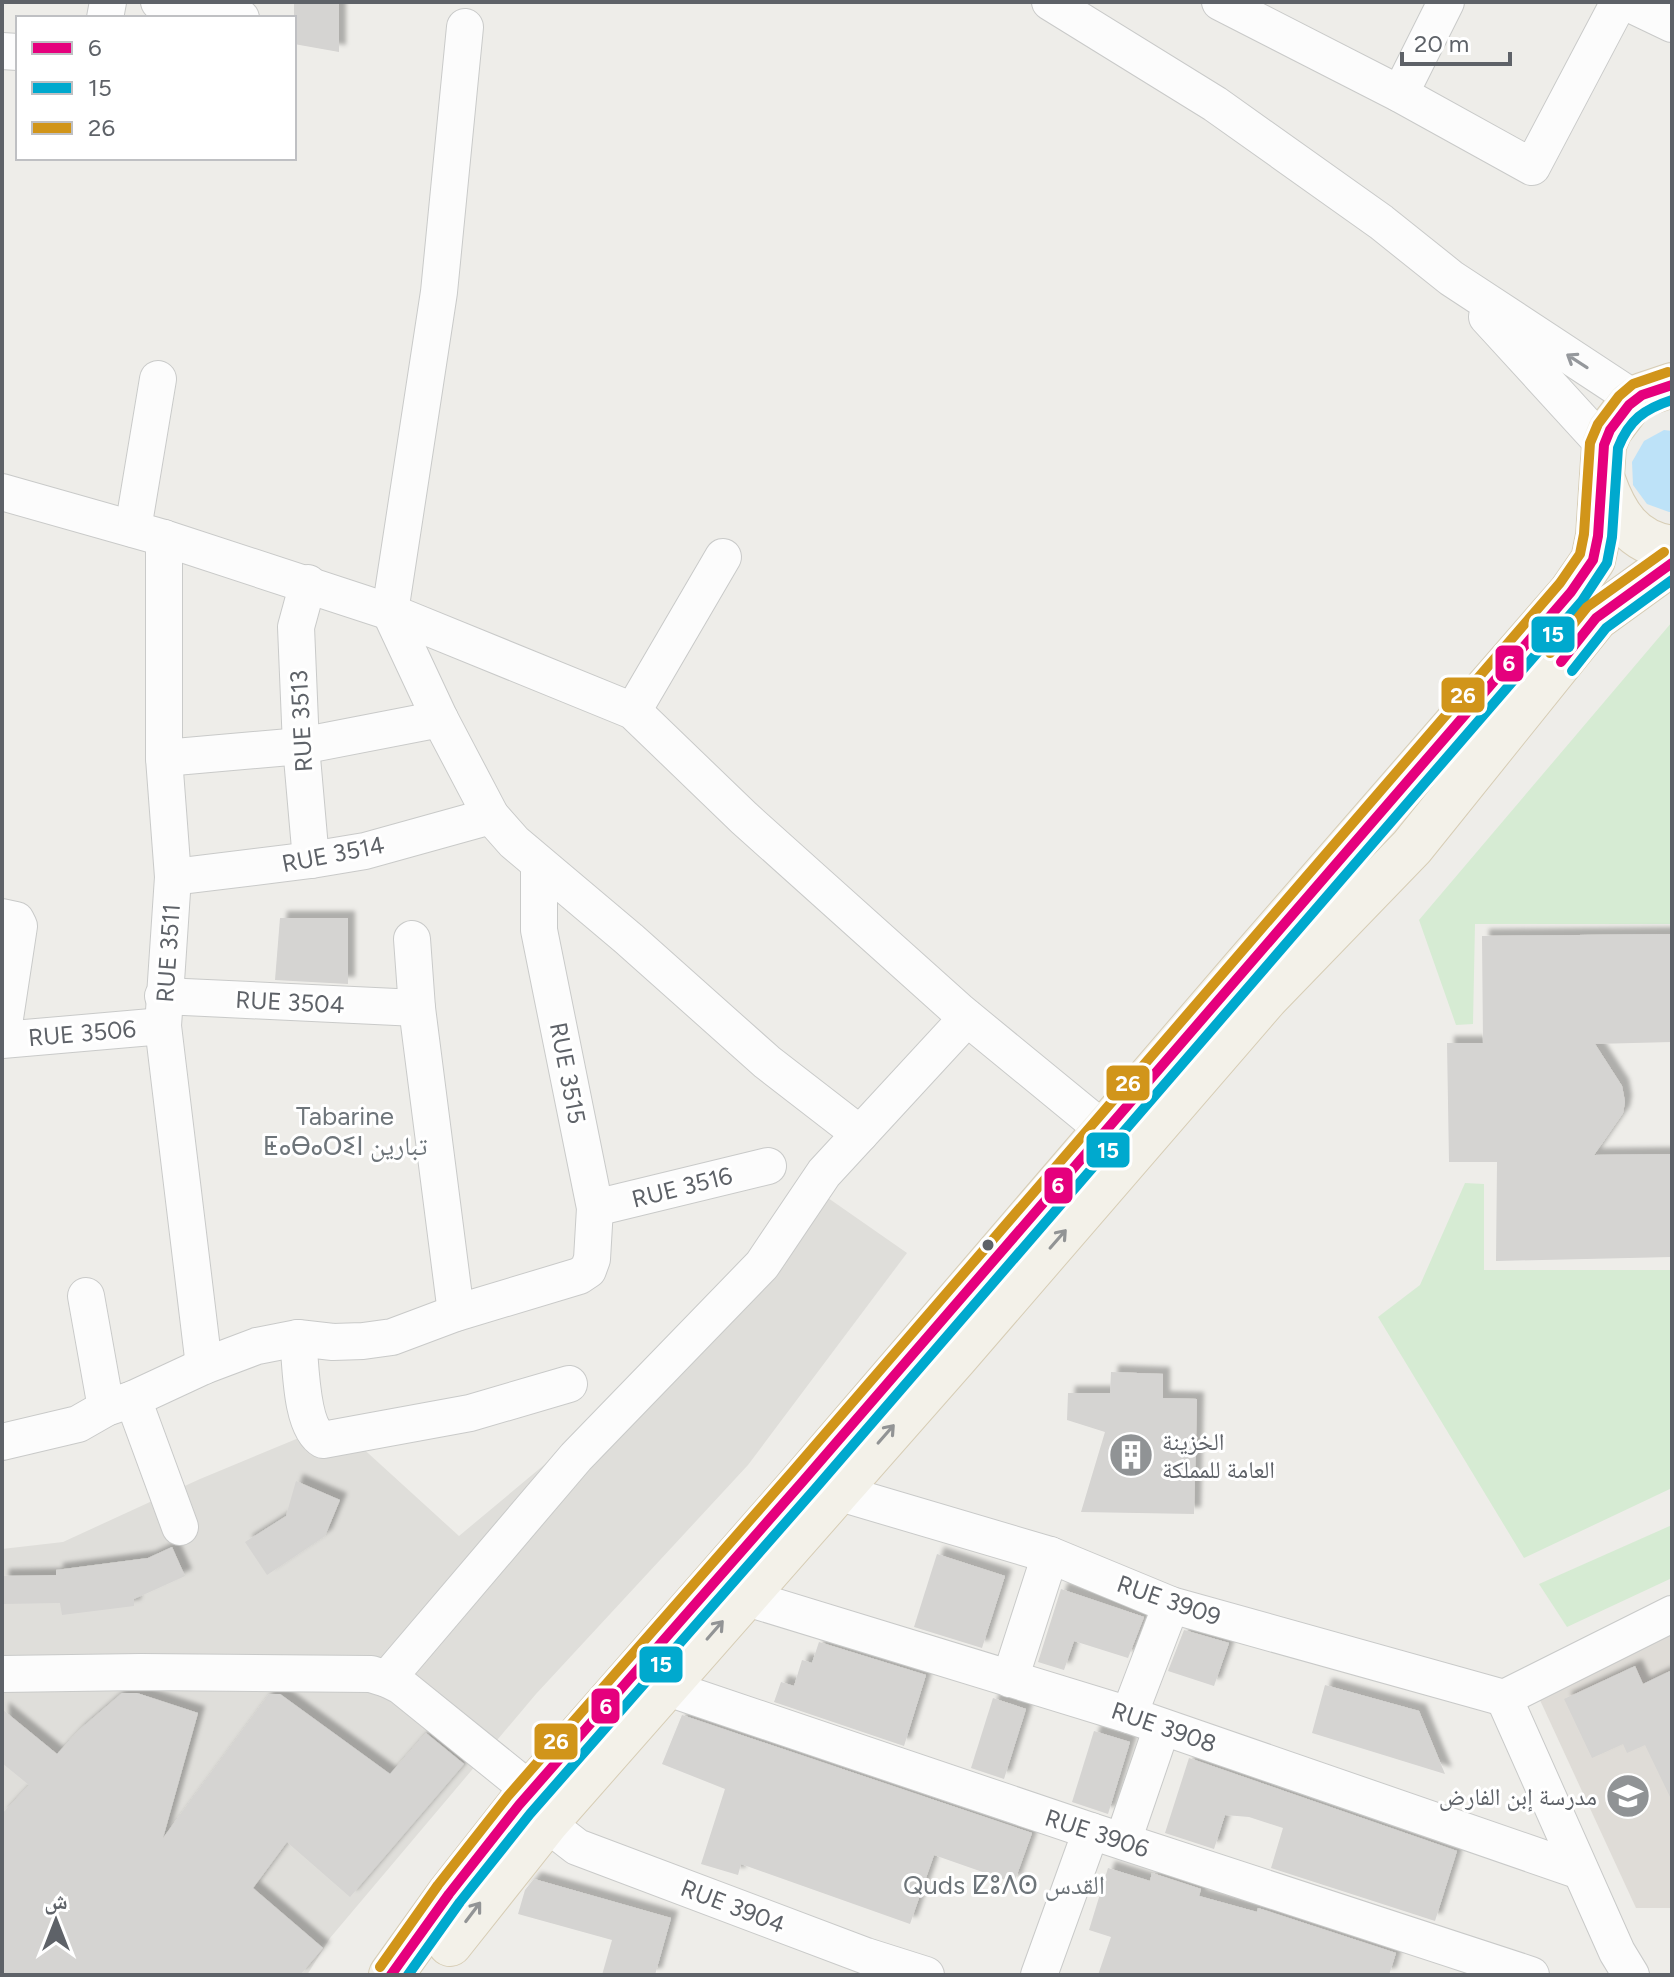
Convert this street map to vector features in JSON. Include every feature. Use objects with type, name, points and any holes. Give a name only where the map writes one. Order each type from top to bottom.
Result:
[{"type":"main road","points":[[427,1975],[476,1909],[538,1807],[804,1480],[1571,592],[1593,560],[1598,536],[1603,463],[1618,417],[1657,390]]},
{"type":"main road","points":[[1603,463],[1613,509],[1633,531],[1660,546],[1672,548]]},
{"type":"main road","points":[[391,1975],[449,1894],[665,1687],[1266,998],[1412,847],[1596,618],[1672,563]]},
{"type":"street","points":[[159,2],[231,16]]},
{"type":"street","points":[[1050,2],[1215,104],[1381,222],[1451,278],[1635,399],[1657,390]]},
{"type":"street","points":[[1400,94],[1446,2]]},
{"type":"street","points":[[1243,7],[1532,167],[1619,2]]},
{"type":"street","points":[[1626,2],[1672,24]]},
{"type":"street","points":[[465,27],[439,292],[390,612],[440,719],[491,816],[539,865],[629,939],[767,1062],[860,1134]]},
{"type":"street","points":[[1451,278],[1603,463]]},
{"type":"street","name":"RUE 3511","points":[[158,379],[148,534],[173,877],[163,1011],[204,1366]]},
{"type":"street","points":[[2,492],[308,583],[390,612],[633,711],[744,818],[967,1018],[1104,1130]]},
{"type":"street","points":[[633,711],[723,557]]},
{"type":"street","name":"RUE 3513","points":[[308,583],[296,627],[301,746],[311,860]]},
{"type":"street","points":[[164,758],[301,746],[440,719]]},
{"type":"street","name":"RUE 3514","points":[[173,877],[365,851],[491,816]]},
{"type":"street","name":"RUE 3515","points":[[456,1313],[579,1276],[588,1270],[592,1259],[595,1208],[539,930],[539,865]]},
{"type":"street","points":[[2,917],[16,920],[19,926],[2,1039]]},
{"type":"street","points":[[2,1442],[78,1424],[204,1366],[257,1346],[298,1338],[333,1342],[392,1337],[456,1313],[417,1008],[412,939]]},
{"type":"street","name":"RUE 3504","points":[[163,1011],[417,1008]]},
{"type":"street","name":"RUE 3506","points":[[2,1039],[163,1011]]},
{"type":"street","points":[[2,1674],[371,1674],[387,1679],[576,1457],[762,1265],[824,1173],[967,1018]]},
{"type":"street","name":"RUE 3516","points":[[595,1208],[768,1166]]},
{"type":"street","points":[[86,1296],[120,1404],[180,1527]]},
{"type":"street","points":[[298,1338],[306,1410],[313,1432],[323,1440],[470,1413],[569,1384]]},
{"type":"street","name":"RUE 3909","points":[[837,1492],[1050,1555],[1171,1605],[1504,1698]]},
{"type":"street","points":[[1010,1679],[1050,1555]]},
{"type":"street","name":"RUE 3908","points":[[744,1597],[1146,1721],[1580,1871]]},
{"type":"street","points":[[1039,1975],[1107,1836],[1146,1721],[1171,1605]]},
{"type":"street","points":[[1631,1975],[1617,1952],[1504,1698],[1672,1614]]},
{"type":"street","name":"RUE 3904","points":[[387,1679],[401,1686],[538,1807],[577,1847],[862,1965],[926,1975]]},
{"type":"street","name":"RUE 3906","points":[[665,1687],[1531,1975]]},
{"type":"shaded area","points":[[818,1191],[907,1253],[748,1465],[536,1694],[330,1938],[307,1975],[2,1975],[2,1549],[63,1542],[200,1479],[335,1423],[459,1536],[586,1430]]},
{"type":"shaded area","name":"مدرسة إبن الفارض","points":[[1672,1617],[1672,1908],[1636,1908],[1533,1685]]},
{"type":"green space","points":[[1672,622],[1672,924],[1475,924],[1473,1024],[1456,1025],[1419,920]]},
{"type":"green space","points":[[1465,1183],[1484,1184],[1484,1270],[1672,1270],[1672,1488],[1524,1558],[1378,1317],[1420,1285]]},
{"type":"green space","points":[[1672,1525],[1672,1578],[1567,1627],[1539,1584]]},
{"type":"water","points":[[1664,430],[1672,431],[1672,512],[1647,504],[1633,485],[1632,462],[1644,441]]},
{"type":"building","points":[[294,2],[339,2],[339,52],[296,44]]},
{"type":"building","points":[[280,918],[348,918],[348,984],[275,980]]},
{"type":"building","points":[[1672,934],[1672,1042],[1595,1044],[1622,1086],[1625,1102],[1623,1113],[1594,1155],[1672,1154],[1672,1257],[1496,1261],[1497,1162],[1449,1162],[1447,1043],[1483,1043],[1482,936]]},
{"type":"building","name":"الخزينة العامة للمملكة","points":[[1111,1372],[1163,1374],[1163,1398],[1197,1399],[1194,1514],[1081,1512],[1105,1432],[1067,1420],[1068,1393],[1110,1393]]},
{"type":"building","points":[[296,1481],[340,1500],[325,1536],[267,1575],[245,1542],[286,1516]]},
{"type":"building","points":[[172,1547],[185,1576],[134,1599],[134,1606],[62,1615],[60,1603],[2,1604],[2,1576],[56,1575],[56,1570],[148,1558]]},
{"type":"building","points":[[937,1554],[1005,1576],[982,1648],[914,1627]]},
{"type":"building","points":[[1061,1589],[1144,1617],[1128,1658],[1074,1641],[1064,1670],[1038,1662]]},
{"type":"building","points":[[1184,1630],[1229,1643],[1214,1686],[1168,1671]]},
{"type":"building","points":[[819,1642],[926,1675],[904,1746],[774,1702],[781,1682],[794,1686],[802,1660],[812,1663]]},
{"type":"building","points":[[1635,1666],[1643,1684],[1672,1670],[1672,1801],[1645,1745],[1627,1753],[1623,1744],[1592,1758],[1564,1699]]},
{"type":"building","points":[[1325,1685],[1419,1711],[1445,1774],[1312,1733]]},
{"type":"building","points":[[122,1693],[137,1693],[198,1713],[163,1838],[269,1694],[280,1694],[390,1774],[426,1733],[464,1764],[350,1897],[287,1842],[253,1888],[323,1948],[300,1975],[2,1975],[2,1814],[29,1785],[2,1763],[2,1709],[57,1754],[79,1730]]},
{"type":"building","points":[[993,1698],[1026,1709],[1004,1779],[971,1768]]},
{"type":"building","points":[[682,1715],[1032,1833],[1014,1883],[934,1855],[910,1924],[741,1864],[738,1875],[701,1864],[725,1789],[662,1764]]},
{"type":"building","points":[[1094,1731],[1130,1742],[1108,1814],[1072,1802]]},
{"type":"building","points":[[1189,1758],[1457,1851],[1435,1921],[1271,1868],[1283,1828],[1249,1817],[1225,1815],[1214,1849],[1165,1833]]},
{"type":"building","points":[[1108,1868],[1150,1881],[1152,1873],[1201,1889],[1199,1896],[1257,1912],[1258,1908],[1396,1953],[1389,1975],[1098,1975],[1111,1937],[1089,1930]]},
{"type":"building","points":[[534,1879],[671,1918],[655,1975],[602,1975],[612,1940],[518,1914],[525,1890]]},
{"type":"transit line","name":"26","points":[[380,1967],[438,1885],[508,1796],[1560,583],[1580,554],[1590,443],[1598,424],[1619,396],[1633,384],[1668,372]]},
{"type":"transit line","name":"6","points":[[391,1975],[519,1805],[1571,592],[1593,560],[1598,536],[1604,445],[1610,430],[1629,405],[1642,395],[1672,385]]},
{"type":"transit line","name":"15","points":[[408,1975],[460,1902],[530,1814],[1582,601],[1607,563],[1612,537],[1618,448],[1622,438],[1639,417],[1653,407],[1672,400]]},
{"type":"transit line","name":"26","points":[[1550,653],[1587,607],[1664,552]]},
{"type":"transit line","name":"6","points":[[1561,662],[1596,618],[1672,563]]},
{"type":"transit line","name":"15","points":[[1572,671],[1606,628],[1672,580]]},
{"type":"place","name":"الخزينة العامة للمملكة","points":[[1131,1455]]},
{"type":"place","name":"مدرسة إبن الفارض","points":[[1628,1796]]},
{"type":"district","name":"Tabarine ⵟⴰⴱⴰⵔⵉⵏ تبارين","points":[[345,1131]]},
{"type":"district","name":"Quds ⵇⵓⴷⵙ القدس","points":[[1004,1885]]}]
